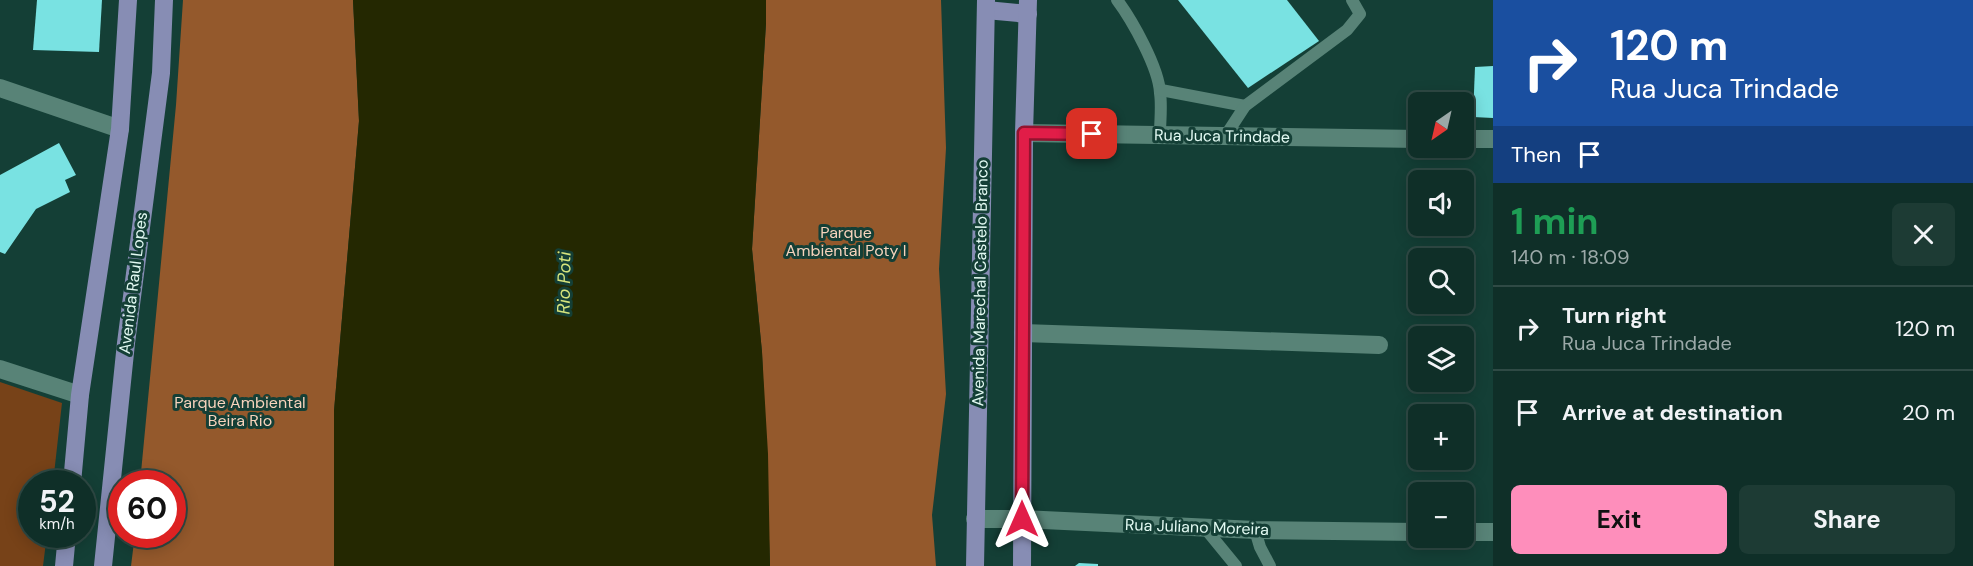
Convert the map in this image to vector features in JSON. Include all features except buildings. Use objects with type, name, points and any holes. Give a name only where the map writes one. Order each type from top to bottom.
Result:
[{"type":"main road","name":"Avenida Raul Lopes","points":[[73,470],[80,394],[120,129],[128,0]]},
{"type":"main road","name":"Avenida Raul Lopes","points":[[103,566],[124,354],[161,73],[164,0]]},
{"type":"main road","points":[[986,5],[1028,7],[1024,133],[1022,566]]},
{"type":"main road","name":"Avenida Marechal Castelo Branco","points":[[975,566],[986,5]]},
{"type":"main road","points":[[64,566],[66,548]]},
{"type":"street","points":[[0,88],[120,129]]},
{"type":"street","name":"Rua Juca Trindade","points":[[1024,133],[1408,139]]},
{"type":"street","points":[[1474,139],[1493,139]]},
{"type":"street","points":[[1023,333],[1379,345]]},
{"type":"street","points":[[0,369],[80,394]]},
{"type":"street","name":"Rua Juliano Moreira","points":[[975,519],[1022,519],[1255,530],[1408,532]]},
{"type":"street","points":[[1474,532],[1493,532]]},
{"type":"lane","points":[[1117,0],[1132,19],[1161,90],[1160,135]]},
{"type":"lane","points":[[1226,135],[1245,106],[1347,30],[1360,15],[1352,0]]},
{"type":"lane","points":[[1161,90],[1245,106]]},
{"type":"lane","points":[[1204,528],[1236,566]]},
{"type":"lane","points":[[1255,530],[1260,547],[1270,566]]},
{"type":"shaded area","points":[[0,382],[62,403],[54,470],[18,470],[18,548],[45,548],[43,566],[0,566]]},
{"type":"green space","name":"Parque Ambiental Beira Rio","points":[[183,0],[353,0],[359,121],[334,411],[334,566],[131,566],[133,548],[186,548],[186,470],[141,470],[176,105]]},
{"type":"green space","name":"Parque Ambiental Poty I","points":[[766,0],[941,0],[946,148],[939,269],[946,394],[932,515],[936,566],[770,566],[762,352],[752,249]]},
{"type":"water","name":"Rio Poti","points":[[353,0],[766,0],[752,249],[762,352],[768,454],[770,566],[334,566],[334,411],[359,121]]},
{"type":"route","points":[[1022,519],[1024,133],[1092,134]]}]
